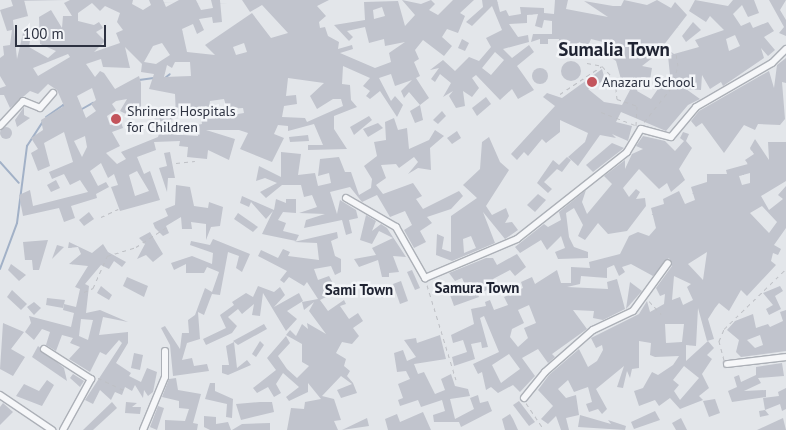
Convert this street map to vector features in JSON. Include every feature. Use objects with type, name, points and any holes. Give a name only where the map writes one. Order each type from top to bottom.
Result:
[{"type":"street","points":[[346,198],[396,227],[425,278],[517,238],[628,152],[643,128],[671,137],[696,107],[772,63],[786,49]]},
{"type":"street","points":[[0,126],[23,100],[40,108],[52,93]]},
{"type":"street","points":[[524,398],[564,354],[608,320],[629,314],[668,263]]},
{"type":"street","points":[[44,349],[91,379],[63,430]]},
{"type":"street","points":[[143,430],[165,377],[165,351]]},
{"type":"street","points":[[727,364],[786,357]]},
{"type":"street","points":[[0,395],[52,430]]},
{"type":"path","points":[[601,112],[643,128],[676,78],[676,54]]},
{"type":"path","points":[[587,63],[602,66],[615,80],[617,99],[637,106],[635,125]]},
{"type":"path","points":[[560,94],[602,66]]},
{"type":"path","points":[[176,163],[195,161]]},
{"type":"path","points":[[101,217],[118,209]]},
{"type":"path","points":[[84,292],[93,288],[107,256],[136,247],[165,228]]},
{"type":"path","points":[[727,364],[719,341],[724,329],[786,269]]},
{"type":"path","points":[[425,278],[456,380]]},
{"type":"path","points":[[646,293],[661,314]]},
{"type":"path","points":[[91,379],[102,378],[124,390]]},
{"type":"path","points":[[524,398],[544,430]]},
{"type":"building","points":[[11,0],[24,0],[28,16],[13,20],[17,59],[23,33],[31,34],[29,47],[48,58],[56,51],[40,44],[39,17],[51,10],[62,28],[63,16],[72,16],[64,3],[70,0],[133,0],[132,4],[143,10],[151,5],[149,0],[163,0],[166,7],[179,0],[196,0],[201,10],[213,8],[211,0],[220,0],[222,22],[213,23],[212,17],[199,19],[204,30],[197,34],[193,24],[182,29],[187,52],[215,55],[205,45],[252,13],[271,38],[288,33],[262,5],[250,12],[242,0],[329,0],[317,6],[326,16],[319,22],[320,28],[325,27],[328,36],[339,42],[338,49],[352,45],[353,49],[340,53],[375,68],[391,62],[389,53],[405,42],[385,46],[384,39],[369,43],[365,27],[347,31],[353,37],[349,41],[334,25],[365,20],[364,2],[398,1],[405,26],[415,15],[402,0],[421,4],[431,0],[435,4],[429,10],[438,15],[453,0],[474,0],[460,13],[465,16],[458,33],[447,29],[442,37],[452,46],[444,56],[423,40],[415,50],[419,59],[414,62],[420,76],[416,78],[429,98],[420,105],[409,92],[404,98],[401,91],[412,80],[395,86],[391,74],[379,78],[391,101],[395,96],[403,105],[397,117],[380,91],[370,99],[366,96],[370,91],[363,86],[370,78],[343,66],[342,84],[350,85],[351,100],[357,107],[334,116],[334,129],[347,149],[308,150],[308,145],[323,145],[314,124],[288,131],[288,126],[278,125],[274,134],[284,138],[272,162],[240,149],[248,133],[239,130],[206,130],[235,139],[229,160],[208,150],[207,159],[187,157],[188,147],[179,146],[180,141],[154,142],[156,150],[137,157],[144,174],[150,171],[160,200],[120,211],[111,187],[118,185],[114,174],[108,178],[101,163],[90,171],[98,186],[106,182],[109,187],[96,194],[97,198],[71,206],[75,218],[64,222],[59,208],[23,216],[19,195],[30,190],[33,206],[88,192],[80,180],[70,185],[64,174],[52,179],[49,172],[73,162],[64,132],[44,143],[50,166],[38,171],[31,153],[38,149],[31,138],[43,130],[41,120],[64,106],[57,90],[48,84],[38,94],[30,91],[10,108],[4,95],[0,95],[0,88],[6,86],[0,76],[0,58],[4,55],[3,46],[10,45],[12,30],[7,31],[0,10],[13,6]],"holes":[[[92,3],[100,11],[105,6],[120,13],[117,22],[123,30],[116,33],[120,43],[94,52],[105,41],[96,32],[103,28],[99,22],[94,25],[78,21],[78,13]],[[382,7],[385,16],[374,19],[373,10]],[[162,43],[170,55],[156,64],[144,62],[153,46]],[[244,43],[247,52],[236,55],[233,47]],[[125,47],[142,64],[141,72],[154,74],[149,89],[175,94],[176,116],[200,112],[202,124],[197,125],[198,136],[169,134],[173,116],[154,117],[155,122],[163,121],[158,137],[121,152],[126,159],[117,164],[106,153],[120,146],[112,132],[123,128],[121,122],[110,125],[107,116],[116,110],[112,104],[116,101],[127,99],[120,111],[130,116],[141,108],[141,83],[139,76],[115,89],[104,73],[100,71],[95,77],[86,64],[101,59],[103,67],[130,68]],[[68,54],[70,57],[38,76],[33,68]],[[175,62],[190,62],[191,76],[164,77],[167,65],[172,68]],[[288,78],[324,83],[310,96],[317,109],[333,99],[341,99],[343,106],[307,122],[305,118],[282,117],[284,106],[297,104],[296,95],[286,96]],[[92,88],[96,100],[91,104],[96,111],[86,118],[77,96]],[[224,99],[227,109],[243,108],[244,113],[207,119],[210,101]],[[85,136],[87,147],[82,157],[74,141]],[[137,171],[149,191],[135,196],[129,175]]]},
{"type":"building","points":[[482,0],[497,0],[500,12],[506,10],[509,16],[521,14],[520,7],[544,8],[544,13],[554,14],[555,0],[568,0],[566,9],[608,17],[584,1],[621,6],[624,0],[647,5],[657,0],[671,8],[675,2],[687,15],[663,46],[674,54],[699,47],[695,40],[724,30],[710,16],[706,22],[689,11],[695,0],[728,6],[733,0],[754,0],[759,13],[748,17],[742,5],[733,14],[741,26],[750,22],[753,28],[768,22],[774,31],[764,37],[775,50],[768,56],[761,48],[764,58],[723,86],[721,82],[710,89],[702,75],[701,90],[686,89],[700,99],[688,105],[666,131],[621,112],[616,122],[632,126],[628,141],[612,134],[616,138],[600,135],[578,166],[568,157],[585,142],[588,133],[560,120],[560,132],[546,143],[542,139],[528,156],[524,152],[517,160],[511,154],[555,106],[543,97],[547,93],[562,98],[602,69],[605,80],[588,89],[604,102],[622,105],[630,90],[617,88],[618,82],[622,83],[616,61],[600,50],[603,42],[591,39],[588,46],[579,42],[574,53],[558,50],[559,39],[548,39],[548,44],[540,44],[540,39],[531,42],[533,34],[552,34],[552,21],[544,20],[542,28],[535,26],[538,14],[527,15],[527,23],[509,24],[518,37],[528,35],[529,42],[503,49],[512,58],[529,45],[534,52],[517,66],[534,90],[518,99],[512,89],[500,100],[476,75],[472,78],[479,88],[472,97],[463,91],[465,106],[456,108],[449,96],[453,91],[443,97],[451,83],[440,74],[435,82],[431,79],[439,68],[430,70],[443,60],[455,71],[469,57],[479,61],[491,47],[486,38],[502,30],[492,6],[472,26],[466,22],[483,7]],"holes":[[[735,35],[740,46],[729,51],[726,39]],[[495,52],[504,60],[491,75],[482,68]],[[660,52],[673,54],[668,56],[670,75],[664,89],[660,86],[651,99],[637,91],[643,78],[650,80],[652,68],[642,66]]]},
{"type":"building","points":[[769,0],[786,0],[780,10],[786,20],[786,36],[779,33],[784,27]]},
{"type":"building","points":[[693,22],[701,30],[686,42],[682,36]]},
{"type":"building","points":[[462,39],[469,43],[465,51],[458,48]]},
{"type":"building","points":[[786,58],[786,83],[782,82],[785,119],[780,125],[758,124],[755,130],[744,125],[724,153],[702,123],[696,127],[691,121],[699,111],[769,71],[774,88],[777,65]]},
{"type":"building","points":[[571,61],[578,64],[581,71],[578,78],[571,81],[564,78],[561,71],[564,64]]},
{"type":"building","points":[[540,68],[548,76],[540,84],[532,76]]},
{"type":"building","points":[[486,97],[491,104],[477,116],[472,108]]},
{"type":"building","points":[[420,105],[423,120],[415,123],[410,111]]},
{"type":"building","points":[[24,107],[24,115],[30,118],[17,127],[15,120]]},
{"type":"building","points":[[442,111],[446,116],[438,124],[433,120]]},
{"type":"building","points":[[369,116],[372,120],[354,135],[350,127]]},
{"type":"building","points":[[394,118],[398,130],[407,128],[409,149],[429,140],[435,130],[444,136],[430,148],[431,170],[418,168],[408,174],[418,162],[414,157],[399,168],[396,164],[381,165],[386,178],[376,185],[383,194],[413,183],[422,196],[416,199],[423,209],[459,191],[463,196],[451,209],[427,217],[432,223],[420,231],[426,242],[414,248],[404,230],[412,225],[405,211],[390,217],[377,195],[362,202],[350,187],[330,192],[337,214],[340,200],[356,210],[358,218],[349,220],[352,233],[346,235],[342,220],[304,228],[306,220],[325,214],[299,213],[317,207],[312,195],[304,197],[301,185],[282,185],[266,198],[260,192],[277,183],[265,178],[256,181],[259,166],[281,177],[281,152],[301,154],[298,175],[315,173],[318,186],[331,183],[329,173],[318,176],[320,159],[339,157],[345,172],[351,172],[359,195],[371,188],[372,179],[364,166],[377,156],[374,142],[386,140],[385,122]]},
{"type":"building","points":[[378,123],[383,128],[368,137],[363,129]]},
{"type":"building","points":[[4,127],[8,127],[12,133],[8,139],[4,139],[0,135],[0,131]]},
{"type":"building","points":[[457,131],[461,138],[452,144],[447,138]]},
{"type":"building","points":[[683,132],[689,134],[686,141],[692,148],[679,169],[685,180],[671,192],[667,183],[659,189],[639,169],[623,188],[629,197],[636,189],[640,192],[636,199],[645,198],[646,206],[627,231],[608,234],[598,223],[585,240],[578,236],[583,225],[574,208],[566,213],[569,237],[574,247],[588,252],[588,258],[558,259],[555,252],[565,248],[561,236],[547,250],[541,240],[520,253],[515,247],[544,224],[548,227],[561,220],[559,212],[586,190],[582,202],[587,214],[612,184],[604,176],[625,160],[625,169],[632,154],[643,149],[636,146],[643,136],[665,141],[675,151],[684,141],[680,138]]},
{"type":"building","points":[[308,135],[309,141],[290,142],[289,137]]},
{"type":"building","points":[[489,137],[500,162],[509,170],[486,206],[492,215],[506,208],[509,216],[505,223],[512,222],[518,230],[505,239],[483,212],[495,243],[452,261],[436,255],[437,234],[444,237],[442,249],[451,252],[451,216],[477,198],[463,185],[480,169],[482,142]],"holes":[[[471,236],[476,248],[464,253],[463,239]]]},
{"type":"building","points":[[755,139],[769,160],[768,142],[786,142],[786,181],[761,196],[769,210],[783,199],[778,195],[786,186],[786,228],[774,245],[781,249],[778,255],[773,253],[771,261],[776,265],[747,296],[741,290],[729,311],[719,303],[715,308],[708,319],[714,339],[707,341],[698,308],[696,346],[686,345],[686,361],[708,341],[714,348],[707,355],[712,359],[702,374],[709,388],[699,396],[703,400],[680,409],[670,398],[659,406],[655,400],[639,406],[634,391],[643,388],[652,372],[658,375],[673,365],[679,356],[655,357],[650,355],[651,343],[639,341],[639,368],[632,369],[630,378],[627,371],[623,388],[617,387],[624,366],[596,389],[607,409],[602,414],[598,409],[589,412],[586,404],[592,402],[588,387],[574,392],[568,380],[558,389],[566,398],[576,395],[579,415],[566,418],[569,430],[561,430],[556,416],[548,424],[541,419],[553,406],[538,390],[549,375],[579,349],[588,367],[597,361],[603,350],[602,345],[596,348],[591,338],[639,314],[647,301],[650,312],[664,304],[665,294],[660,296],[656,288],[672,266],[669,258],[653,276],[631,264],[622,267],[625,272],[619,276],[614,265],[607,268],[607,278],[581,276],[580,284],[567,287],[608,289],[607,282],[617,279],[625,309],[603,320],[593,318],[594,311],[573,310],[587,329],[552,354],[555,357],[548,363],[538,349],[522,358],[535,376],[520,392],[513,385],[498,393],[491,387],[486,390],[482,372],[478,374],[473,364],[499,352],[484,316],[480,318],[488,347],[482,348],[481,342],[471,344],[475,359],[454,366],[452,357],[467,352],[463,340],[453,343],[451,335],[474,324],[471,309],[486,306],[485,302],[490,300],[494,310],[508,305],[504,297],[523,288],[521,282],[532,277],[535,284],[557,270],[561,283],[571,283],[571,267],[590,268],[589,262],[620,254],[629,236],[638,232],[649,236],[656,228],[651,208],[664,204],[663,199],[679,191],[685,204],[695,200],[691,187],[707,182],[707,174],[727,174],[726,170],[748,164],[745,160],[754,154],[750,148]],"holes":[[[750,173],[750,183],[742,185],[739,176]],[[762,206],[777,222],[769,233],[750,213]],[[707,252],[703,280],[688,264]],[[674,276],[691,284],[687,287],[693,300],[683,305],[680,297],[672,300]],[[529,305],[536,323],[524,328],[528,338],[518,347],[510,337],[512,329],[524,323],[518,310]],[[665,324],[684,324],[682,342],[666,343]],[[509,354],[520,369],[501,383],[492,365]],[[684,366],[699,378],[680,400],[674,391],[679,385],[673,380]]]},
{"type":"building","points":[[612,143],[624,148],[593,172],[586,165]]},
{"type":"building","points":[[170,152],[175,178],[168,178],[167,192],[159,168],[167,166],[164,153]]},
{"type":"building","points":[[567,157],[571,160],[562,172],[557,169],[544,182],[552,189],[548,193],[537,183],[553,160],[559,165]]},
{"type":"building","points":[[56,180],[60,188],[51,192],[47,185]]},
{"type":"building","points":[[176,185],[190,187],[194,206],[208,208],[209,202],[223,207],[220,226],[211,227],[206,240],[206,224],[191,222],[192,229],[182,229],[181,217],[166,226],[169,233],[163,236],[155,228],[153,223],[168,216],[165,209],[175,205]]},
{"type":"building","points":[[538,194],[546,200],[535,212],[527,205]]},
{"type":"building","points":[[242,196],[274,210],[276,199],[286,203],[286,199],[296,199],[296,213],[283,212],[278,220],[286,223],[283,231],[299,235],[296,241],[262,234],[273,211],[266,219],[251,202],[249,207],[240,203]]},
{"type":"building","points":[[89,212],[94,219],[84,226],[79,220]]},
{"type":"building","points":[[238,213],[258,227],[253,232],[234,219]]},
{"type":"building","points":[[366,215],[376,221],[372,231],[381,224],[387,228],[406,257],[393,256],[399,272],[389,273],[389,277],[382,277],[378,260],[359,267],[354,259],[376,255],[372,248],[393,238],[379,231],[372,244],[360,240]]},
{"type":"building","points":[[150,232],[163,254],[153,262],[146,255],[137,259],[145,244],[139,238]]},
{"type":"building","points":[[337,232],[338,238],[331,241],[335,256],[341,259],[341,272],[335,275],[331,266],[314,269],[318,280],[329,276],[335,287],[323,292],[326,297],[320,300],[328,311],[344,300],[346,304],[340,306],[349,319],[358,313],[363,321],[353,328],[359,336],[352,344],[342,342],[336,353],[346,359],[344,366],[350,371],[347,376],[353,383],[357,393],[341,398],[337,390],[352,384],[341,376],[322,396],[334,399],[341,420],[334,421],[338,430],[287,430],[291,408],[304,409],[305,402],[321,399],[308,383],[308,392],[289,401],[286,397],[299,387],[283,373],[276,384],[281,393],[274,397],[268,387],[257,393],[253,388],[276,370],[267,358],[286,336],[290,343],[278,356],[287,369],[297,378],[309,366],[302,362],[302,344],[286,335],[290,330],[296,336],[302,324],[308,329],[307,323],[326,334],[309,311],[314,302],[304,310],[302,302],[318,299],[307,282],[304,286],[289,277],[284,283],[280,280],[287,271],[258,256],[261,250],[278,258],[283,249],[290,252],[288,256],[319,260],[317,243],[294,242]]},
{"type":"building","points":[[213,239],[250,254],[242,272],[236,268],[239,256],[228,252],[220,295],[212,294],[204,315],[198,312],[200,339],[187,343],[182,360],[192,358],[194,366],[207,364],[209,371],[173,376],[170,345],[161,328],[165,326],[180,349],[182,333],[189,333],[188,320],[195,315],[205,288],[212,292],[219,272],[207,267],[204,273],[186,273],[186,264],[174,270],[171,263],[192,256],[212,264],[213,253],[190,245],[191,241],[210,245]]},
{"type":"building","points":[[48,240],[39,270],[33,270],[32,260],[25,260],[23,242]]},
{"type":"building","points":[[69,242],[92,253],[103,244],[108,252],[126,262],[122,267],[114,261],[109,269],[101,265],[85,284],[89,286],[86,313],[100,310],[128,322],[103,317],[99,335],[128,332],[128,343],[116,363],[131,373],[129,376],[141,382],[147,368],[157,372],[153,392],[148,396],[144,390],[143,398],[135,385],[132,391],[125,387],[122,395],[115,392],[111,400],[100,390],[93,404],[85,400],[122,343],[119,340],[106,355],[100,352],[90,372],[69,359],[80,347],[70,343],[73,338],[62,335],[56,351],[46,345],[50,332],[42,329],[34,340],[25,332],[31,323],[29,316],[71,327],[74,313],[63,310],[64,304],[76,307],[80,289],[75,287],[88,266],[69,264],[81,254],[78,247],[68,248]],"holes":[[[81,319],[93,320],[88,340],[79,336]]]},
{"type":"building","points":[[57,245],[64,247],[52,259]]},
{"type":"building","points":[[517,254],[526,267],[515,276],[510,270],[493,279],[496,286],[478,294],[479,297],[454,306],[446,284],[451,283],[454,293],[467,289],[462,278],[455,281],[449,273],[486,258],[493,258],[497,265]]},
{"type":"building","points":[[11,264],[26,275],[19,281],[8,270]]},
{"type":"building","points":[[412,270],[420,288],[415,290],[407,272]]},
{"type":"building","points":[[127,277],[148,286],[144,297],[123,286]]},
{"type":"building","points":[[401,281],[408,301],[400,304],[393,284]]},
{"type":"building","points":[[630,282],[642,291],[626,309]]},
{"type":"building","points":[[101,286],[112,295],[109,300],[97,293]]},
{"type":"building","points":[[258,286],[274,292],[280,287],[285,295],[274,307],[299,293],[303,301],[287,311],[297,319],[286,331],[263,293],[260,316],[252,315],[254,304],[242,314],[238,309],[228,317],[237,326],[232,333],[206,345],[203,339],[226,328],[220,315],[234,305],[232,302],[246,293],[253,297]]},
{"type":"building","points":[[382,286],[387,295],[382,298],[374,291]]},
{"type":"building","points":[[780,286],[783,291],[775,296],[781,309],[769,315],[766,309],[773,305],[763,293]]},
{"type":"building","points":[[12,290],[27,304],[21,310],[7,297]]},
{"type":"building","points":[[47,298],[65,300],[63,308],[46,305]]},
{"type":"building","points":[[34,302],[41,308],[34,315],[27,307]]},
{"type":"building","points":[[786,310],[786,351],[741,357],[736,352],[739,340],[727,330],[735,321],[753,314],[756,328],[768,324],[770,327],[783,321],[780,312]],"holes":[[[760,335],[763,345],[755,348],[747,340]]]},
{"type":"building","points":[[3,323],[24,332],[11,349],[25,357],[13,376],[0,369]]},
{"type":"building","points":[[264,324],[267,329],[238,345],[233,341]]},
{"type":"building","points":[[440,335],[446,359],[414,364],[418,374],[424,372],[435,394],[445,390],[441,379],[451,374],[455,386],[468,389],[470,396],[450,399],[455,419],[474,409],[470,398],[478,395],[480,403],[488,401],[492,411],[461,427],[459,422],[434,422],[433,415],[445,411],[442,400],[421,407],[418,400],[400,406],[398,400],[403,398],[398,384],[410,379],[406,371],[397,372],[394,353],[403,350],[407,361],[416,357],[404,340],[416,338],[417,343]]},
{"type":"building","points":[[260,341],[264,345],[256,357],[252,354]]},
{"type":"building","points":[[234,342],[237,368],[247,360],[251,365],[228,375],[222,373],[222,365],[229,365],[226,346]]},
{"type":"building","points":[[38,346],[64,368],[67,381],[32,357]]},
{"type":"building","points":[[134,353],[143,355],[140,370],[131,368]]},
{"type":"building","points":[[782,363],[784,376],[758,378],[761,383],[744,391],[766,390],[766,397],[732,402],[728,391],[737,387],[734,377],[739,375],[741,382],[756,375],[756,367]]},
{"type":"building","points":[[73,374],[84,381],[80,387],[70,378]]},
{"type":"building","points":[[176,378],[178,390],[201,394],[193,423],[198,424],[197,430],[165,430],[165,420],[185,421],[189,409],[179,408],[179,401],[162,397],[169,379]]},
{"type":"building","points":[[47,380],[54,385],[42,406],[16,396],[24,384],[39,391]]},
{"type":"building","points":[[210,383],[215,383],[215,391],[233,399],[232,418],[226,417],[227,404],[205,399]]},
{"type":"building","points":[[786,388],[786,409],[782,411],[780,404],[765,410],[763,398],[779,396],[778,392]]},
{"type":"building","points":[[715,399],[720,413],[709,417],[703,401]]},
{"type":"building","points":[[519,401],[535,422],[529,426],[513,405]]},
{"type":"building","points":[[112,402],[117,408],[93,430],[83,430]]},
{"type":"building","points":[[126,402],[137,403],[132,407],[141,407],[140,414],[125,413]]},
{"type":"building","points":[[272,402],[274,412],[241,420],[236,404]]},
{"type":"building","points":[[3,403],[13,412],[0,425],[0,407]]},
{"type":"building","points":[[158,406],[164,408],[157,430],[150,427]]},
{"type":"building","points":[[765,410],[769,415],[760,417],[759,411]]},
{"type":"building","points":[[655,411],[660,420],[634,429],[631,422]]},
{"type":"building","points":[[423,412],[431,430],[388,430],[385,419],[397,414],[400,422]]},
{"type":"building","points":[[510,414],[518,430],[505,430],[502,419]]},
{"type":"building","points":[[580,415],[611,424],[608,420],[626,426],[625,430],[578,427]]},
{"type":"building","points":[[204,416],[216,417],[216,424],[228,422],[231,430],[210,430],[204,427]]},
{"type":"building","points":[[367,418],[369,426],[342,430]]},
{"type":"building","points":[[681,418],[687,430],[676,430],[672,423]]},
{"type":"building","points":[[783,418],[786,430],[757,430]]},
{"type":"building","points":[[270,423],[270,430],[232,430],[242,424]]},
{"type":"waterway","points":[[165,78],[170,74]]},
{"type":"waterway","points":[[139,80],[154,78]]},
{"type":"waterway","points":[[82,109],[93,103]]},
{"type":"waterway","points":[[46,117],[63,105],[65,108]]},
{"type":"waterway","points":[[0,269],[17,223],[27,146],[43,121]]},
{"type":"waterway","points":[[0,162],[19,183]]},
{"type":"place","name":"Anazaru School","points":[[592,82]]},
{"type":"place","name":"Shriners Hospitals for Children","points":[[116,119]]},
{"type":"district","name":"Sumalia Town","points":[[614,50]]},
{"type":"district","name":"Samura Town","points":[[477,288]]},
{"type":"district","name":"Sami Town","points":[[359,290]]}]
